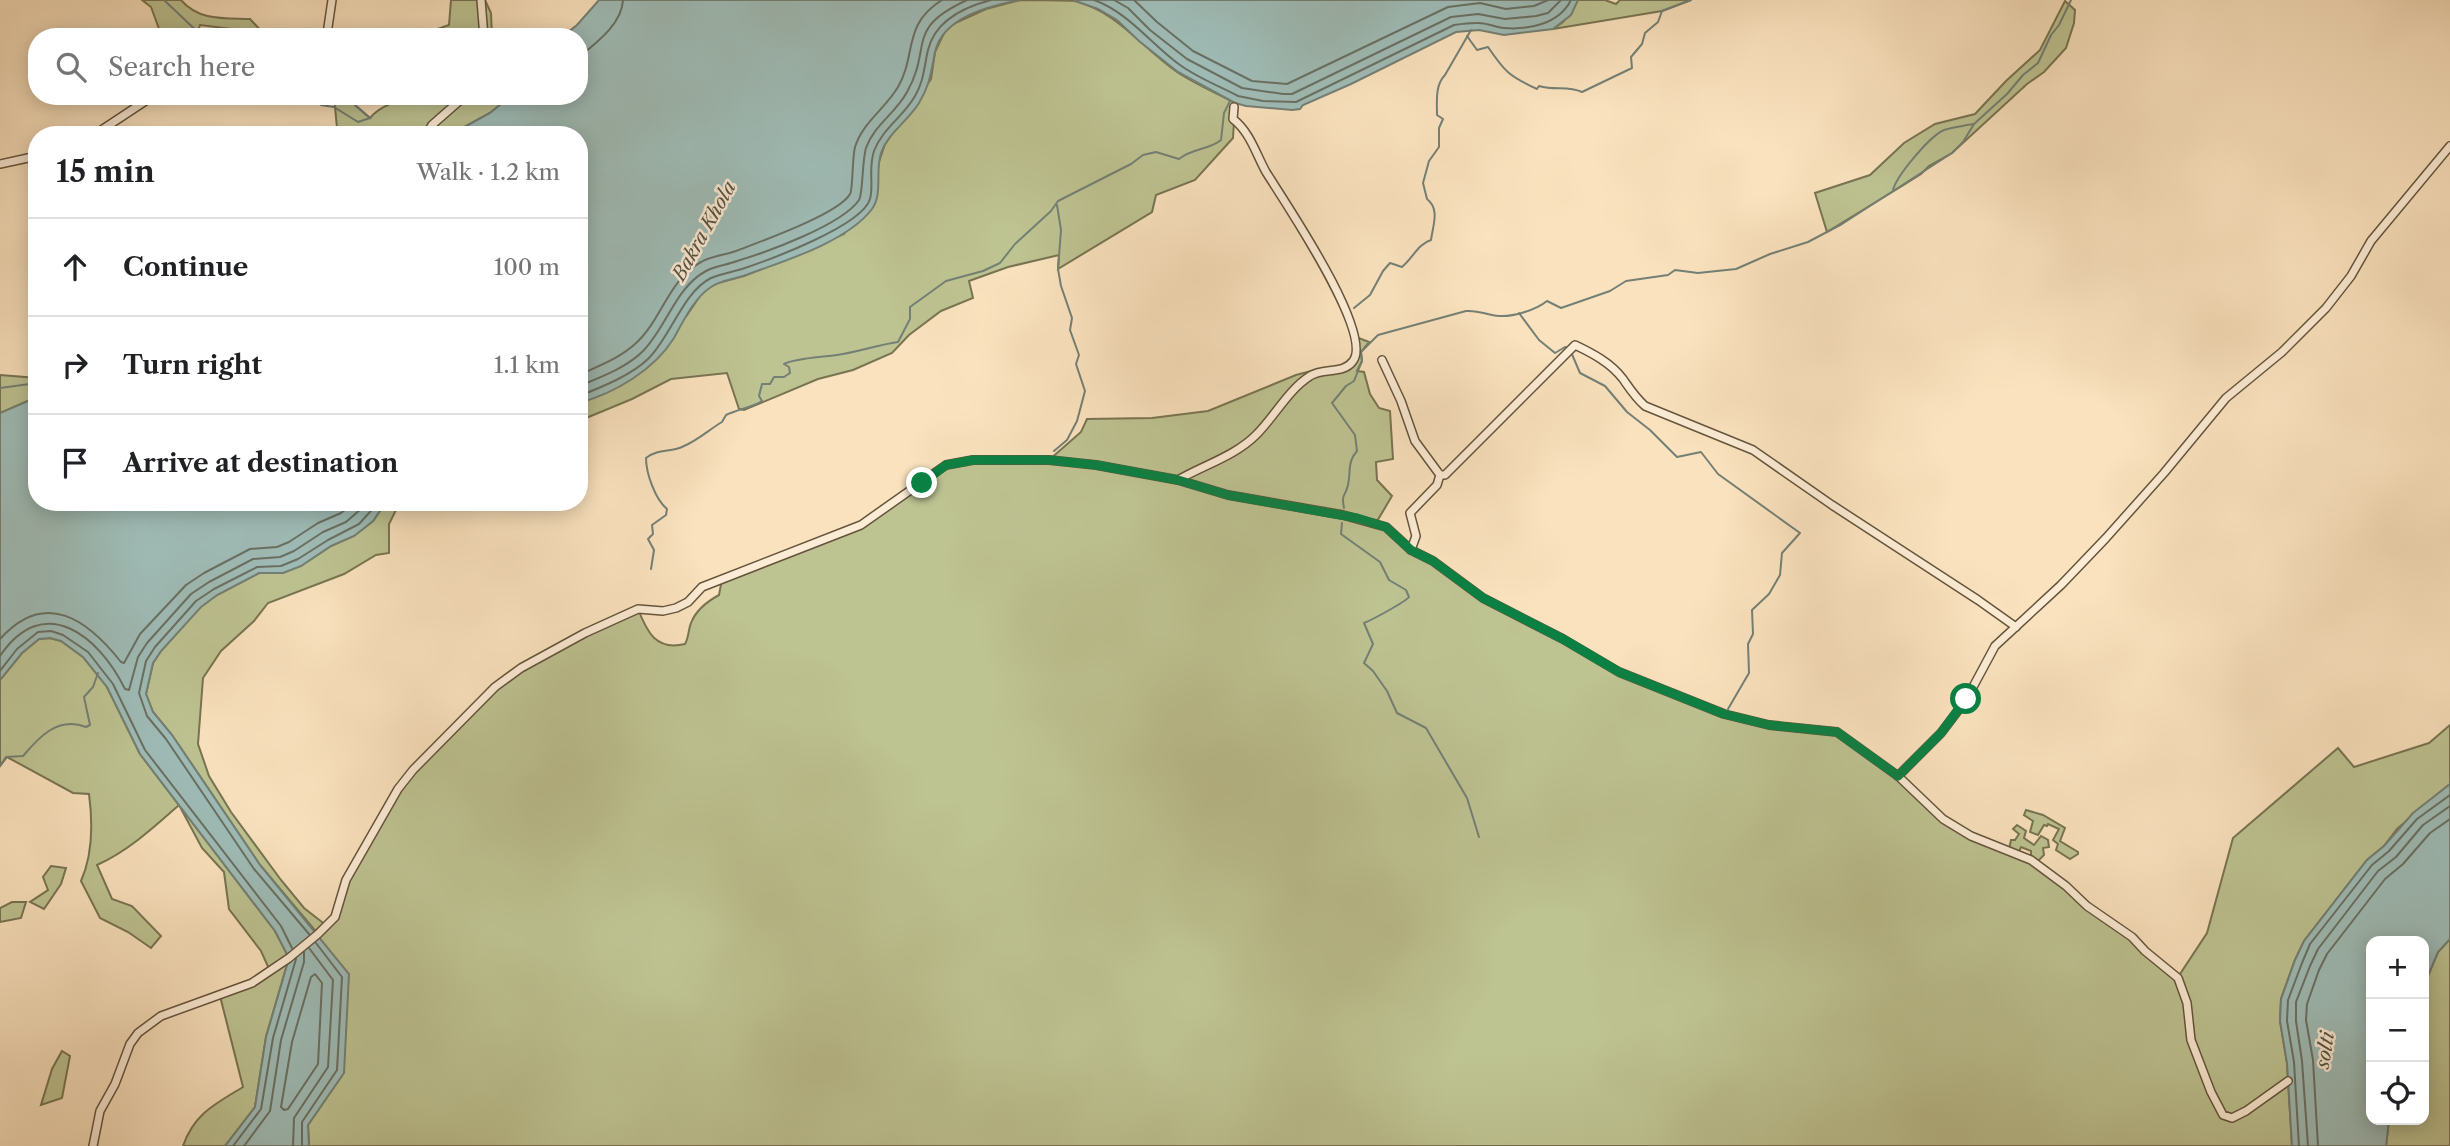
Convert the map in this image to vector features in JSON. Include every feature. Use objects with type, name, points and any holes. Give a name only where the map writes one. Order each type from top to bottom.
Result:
[{"type":"street","points":[[329,28],[332,0]]},
{"type":"street","points":[[481,0],[483,28]]},
{"type":"street","points":[[108,126],[139,105]]},
{"type":"street","points":[[431,126],[455,105]]},
{"type":"street","points":[[1178,480],[1244,445],[1307,378],[1321,370],[1337,371],[1352,362],[1357,351],[1351,324],[1328,272],[1267,174],[1244,128],[1233,120],[1234,107]]},
{"type":"street","points":[[1898,776],[1941,733],[1966,699],[1995,646],[2106,538],[2226,398],[2282,352],[2326,308],[2351,276],[2379,231],[2450,146]]},
{"type":"street","points":[[0,164],[28,158]]},
{"type":"street","points":[[1440,475],[1445,475],[1468,453],[1575,345],[1605,361],[1644,406],[1753,450],[2016,627]]},
{"type":"street","points":[[1382,360],[1401,401],[1415,441],[1440,475]]},
{"type":"street","points":[[93,1146],[100,1111],[115,1084],[130,1044],[138,1033],[161,1016],[252,982],[283,962],[335,918],[345,880],[398,789],[413,770],[495,687],[521,668],[585,633],[638,609],[663,611],[676,608],[688,602],[702,587],[861,525],[946,465],[973,460],[1049,460],[1096,465],[1178,480],[1228,495],[1357,518],[1386,527],[1411,550],[1433,561],[1483,598],[1563,639],[1619,672],[1724,714],[1769,725],[1837,732],[1898,776],[1943,819],[1971,836],[2031,860],[2066,886],[2087,906],[2132,937],[2178,978],[2187,1003],[2191,1040],[2223,1115],[2232,1118],[2246,1111],[2288,1081]]},
{"type":"street","points":[[1411,550],[1416,536],[1410,513],[1437,485],[1440,475]]},
{"type":"green space","points":[[142,0],[181,0],[204,15],[250,19],[258,28],[200,25],[199,28],[159,28],[151,7]]},
{"type":"green space","points":[[451,0],[485,0],[491,13],[492,28],[440,28],[449,25]]},
{"type":"green space","points":[[1020,0],[1075,1],[1104,13],[1177,72],[1235,103],[1233,138],[1195,180],[1156,195],[1152,212],[1058,269],[1059,255],[1008,267],[969,281],[973,298],[941,311],[909,335],[892,353],[853,370],[818,379],[744,410],[739,409],[727,373],[671,379],[588,417],[588,399],[620,385],[687,315],[702,293],[714,284],[744,276],[844,234],[877,176],[885,144],[931,79],[935,52],[945,31],[953,24],[986,9]]},
{"type":"green space","points":[[1578,0],[1605,0],[1616,4],[1620,0],[1691,0],[1662,11],[1553,29],[1563,22]]},
{"type":"green space","points":[[2065,1],[2075,10],[2074,23],[2066,48],[2044,72],[2027,84],[1952,153],[1827,232],[1815,193],[1870,175],[1904,143],[1935,124],[1975,114],[2040,50]]},
{"type":"green space","points":[[335,105],[355,105],[370,118],[388,105],[500,105],[466,126],[337,126]]},
{"type":"green space","points":[[1356,337],[1369,342],[1361,352],[1362,361],[1357,371],[1364,372],[1370,394],[1379,408],[1390,411],[1393,459],[1376,462],[1377,480],[1392,496],[1376,523],[1483,598],[1619,672],[1746,720],[1837,732],[1862,749],[1943,819],[1971,836],[2031,860],[2178,977],[2207,933],[2233,838],[2338,748],[2354,767],[2429,743],[2450,725],[2450,784],[2397,829],[2384,846],[2367,860],[2304,941],[2295,960],[2281,999],[2280,1021],[2287,1063],[2292,1146],[309,1146],[308,1125],[344,1072],[318,934],[260,865],[172,735],[153,712],[146,694],[153,663],[199,608],[217,595],[259,573],[283,573],[310,560],[331,546],[354,536],[373,521],[380,511],[396,511],[389,524],[389,553],[376,555],[344,574],[268,603],[254,621],[221,651],[203,678],[198,744],[209,776],[231,812],[281,880],[304,908],[327,926],[335,917],[346,880],[398,789],[507,677],[638,609],[654,638],[667,645],[685,644],[693,618],[703,606],[719,595],[722,579],[861,525],[946,465],[973,460],[1049,460],[1081,432],[1087,419],[1152,418],[1208,411],[1296,375],[1311,371],[1324,374],[1352,362]]},
{"type":"green space","points":[[0,375],[28,377],[28,401],[0,413]]},
{"type":"green space","points":[[39,639],[61,641],[83,657],[107,687],[140,754],[179,805],[130,846],[97,865],[112,899],[132,906],[161,936],[151,948],[128,932],[100,918],[81,881],[91,839],[89,794],[73,793],[7,757],[0,766],[0,680],[22,653]]},
{"type":"green space","points":[[179,805],[275,931],[289,958],[266,1037],[255,1107],[225,1146],[183,1146],[199,1118],[243,1087],[220,996],[270,971],[261,951],[229,909],[224,872],[202,848]]},
{"type":"green space","points":[[2026,810],[2043,815],[2065,828],[2060,841],[2078,854],[2070,859],[2056,850],[2058,844],[2053,840],[2059,829],[2048,824],[2044,825],[2038,835],[2030,832],[2033,821],[2024,815]]},
{"type":"green space","points":[[2017,825],[2026,831],[2024,838],[2034,845],[2041,836],[2048,840],[2049,847],[2043,848],[2044,855],[2038,861],[2031,857],[2031,851],[2021,847],[2019,852],[2009,849],[2011,840],[2015,840],[2019,834],[2013,829]]},
{"type":"green space","points":[[51,866],[66,868],[61,884],[44,909],[30,902],[48,890],[43,877]]},
{"type":"green space","points":[[12,902],[26,902],[21,918],[0,922],[0,908]]},
{"type":"green space","points":[[2450,939],[2450,1146],[2386,1146],[2388,1125],[2429,1125],[2429,973],[2438,952]]},
{"type":"green space","points":[[62,1051],[70,1056],[62,1098],[41,1105],[52,1069]]},
{"type":"water","name":"Bakra Khola","points":[[599,0],[1020,0],[969,15],[947,30],[935,52],[923,96],[884,146],[875,203],[861,221],[831,241],[796,257],[711,287],[694,303],[666,350],[656,360],[632,379],[588,400],[588,126],[466,126],[500,105],[588,105],[588,28],[573,28]]},
{"type":"water","points":[[1073,0],[1578,0],[1571,15],[1553,29],[1504,35],[1479,30],[1456,32],[1303,105],[1300,109],[1292,110],[1235,103],[1178,72],[1117,20],[1098,9]]},
{"type":"water","points":[[28,401],[28,511],[380,511],[373,521],[354,536],[331,546],[301,566],[283,573],[259,573],[217,595],[201,607],[153,663],[146,694],[153,712],[172,735],[260,865],[349,974],[344,1073],[308,1125],[309,1146],[225,1146],[255,1107],[266,1037],[289,958],[275,931],[140,754],[107,687],[83,657],[61,641],[39,639],[22,653],[0,680],[0,413]]},
{"type":"water","name":"solti","points":[[2450,784],[2450,939],[2438,952],[2429,973],[2429,936],[2366,936],[2366,1125],[2388,1125],[2386,1146],[2292,1146],[2287,1063],[2280,1021],[2281,999],[2295,960],[2304,941],[2367,860],[2384,846],[2413,813]]},
{"type":"waterway","points":[[164,0],[194,28]]},
{"type":"waterway","points":[[1467,36],[1477,50],[1488,47],[1508,72],[1537,89],[1539,86],[1582,92],[1632,68],[1631,57],[1642,44],[1645,33],[1658,22],[1662,11],[1691,0]]},
{"type":"waterway","points":[[1344,508],[1343,498],[1351,463],[1357,451],[1355,435],[1332,403],[1346,386],[1354,381],[1362,361],[1361,352],[1378,335],[1466,311],[1511,315],[1531,310],[1547,301],[1561,308],[1610,291],[1626,281],[1668,275],[1675,270],[1698,273],[1736,269],[1770,254],[1808,242],[1842,224],[1952,153],[1963,142],[1974,124],[2038,63],[2071,0]]},
{"type":"waterway","points":[[1354,308],[1370,295],[1390,263],[1402,267],[1431,240],[1435,212],[1427,199],[1423,183],[1429,161],[1439,147],[1439,128],[1443,119],[1437,115],[1438,88],[1471,30]]},
{"type":"waterway","points":[[651,569],[654,550],[648,539],[653,534],[652,525],[666,515],[667,509],[652,485],[646,458],[689,444],[722,422],[726,415],[762,401],[759,396],[762,384],[770,384],[774,377],[784,377],[790,373],[789,367],[784,364],[898,342],[910,319],[910,307],[946,281],[983,271],[1000,263],[1058,201],[1131,164],[1143,155],[1156,152],[1179,159],[1221,140],[1224,113],[1230,101]]},
{"type":"waterway","points":[[321,105],[334,107],[358,122],[370,118],[355,105]]},
{"type":"waterway","points":[[1893,190],[1907,166],[1938,134],[1947,129],[1973,124]]},
{"type":"waterway","points":[[1054,451],[1067,440],[1077,421],[1085,391],[1076,364],[1079,355],[1070,330],[1072,318],[1058,269],[1061,230],[1057,205]]},
{"type":"waterway","points":[[1519,313],[1539,340],[1555,353],[1567,348]]},
{"type":"waterway","points":[[1571,352],[1580,373],[1605,386],[1627,412],[1677,457],[1701,452],[1718,474],[1800,533],[1782,553],[1780,575],[1769,594],[1752,610],[1753,634],[1748,644],[1749,673],[1728,709]]},
{"type":"waterway","points":[[0,388],[28,384]]},
{"type":"waterway","points":[[1342,523],[1341,534],[1380,562],[1389,580],[1406,590],[1409,597],[1364,623],[1373,644],[1364,663],[1387,691],[1397,713],[1426,728],[1467,798],[1479,837]]},
{"type":"waterway","points":[[0,766],[6,757],[23,756],[36,742],[58,726],[90,725],[84,697],[93,687],[98,673]]},
{"type":"route","points":[[922,483],[946,465],[973,460],[1049,460],[1096,465],[1178,480],[1228,495],[1357,518],[1386,527],[1411,550],[1433,561],[1483,598],[1563,639],[1619,672],[1724,714],[1769,725],[1837,732],[1898,776],[1941,733],[1966,699]]}]
